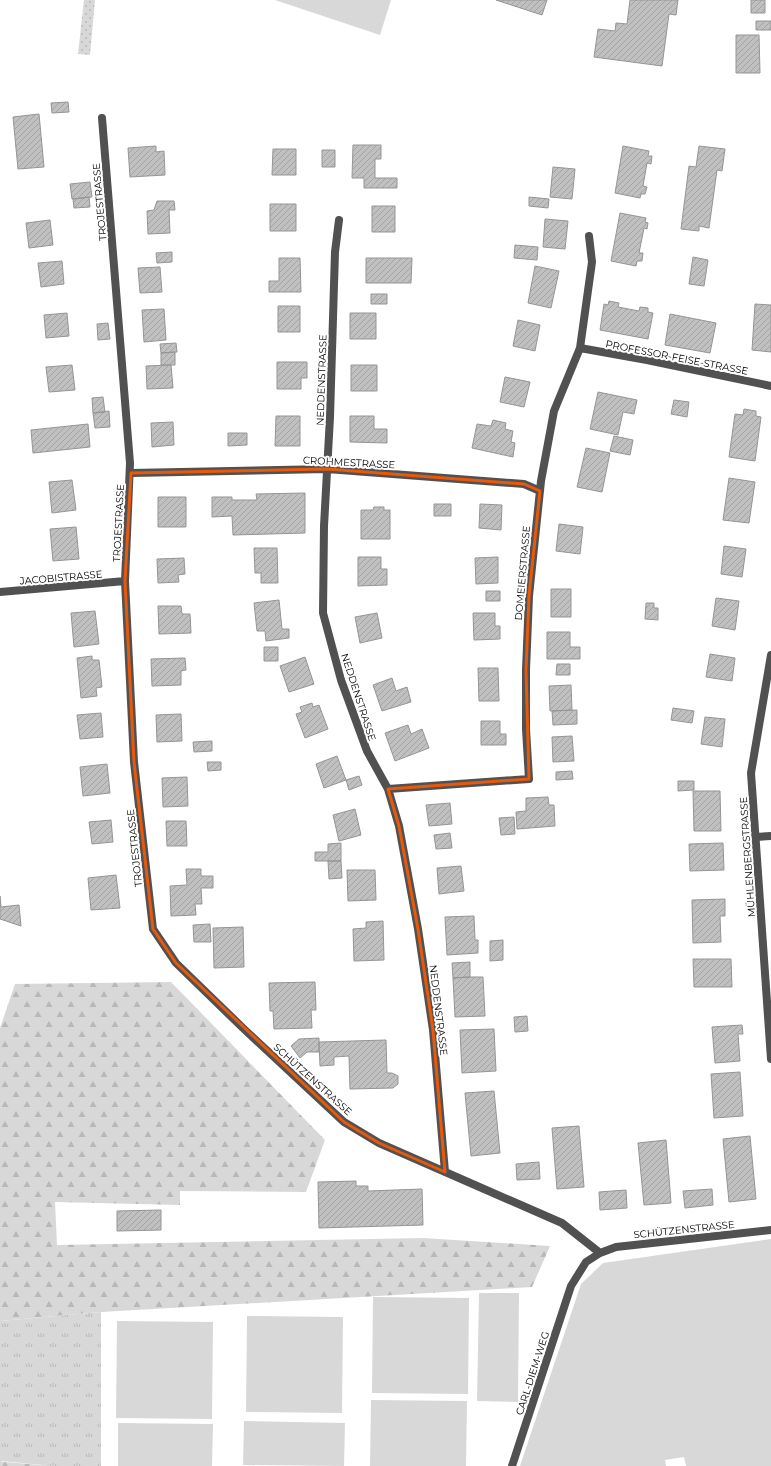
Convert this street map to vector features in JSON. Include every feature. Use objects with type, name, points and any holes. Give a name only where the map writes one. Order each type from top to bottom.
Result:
[{"type":"street","name":"TROJESTRASSE","points":[[102,118],[131,473],[124,581],[134,762],[153,929]]},
{"type":"street","name":"NEDDENSTRASSE","points":[[339,220],[334,252],[330,417],[324,526],[323,613],[341,680],[367,751],[388,789],[399,826],[418,929],[433,1030],[445,1172]]},
{"type":"street","name":"DOMEIERSTRASSE","points":[[388,789],[528,779],[526,670],[529,596],[540,491],[554,411],[580,348],[592,262],[588,236]]},
{"type":"street","name":"PROFESSOR-FEISE-STRASSE","points":[[580,348],[647,360],[771,386]]},
{"type":"street","name":"CROHMESTRASSE","points":[[131,473],[328,469],[524,484],[540,491]]},
{"type":"street","name":"JACOBISTRASSE","points":[[0,592],[124,581]]},
{"type":"street","name":"MÜHLENBERGSTRASSE","points":[[771,655],[751,773],[771,1059]]},
{"type":"street","points":[[755,837],[771,836]]},
{"type":"street","name":"SCHÜTZENSTRASSE","points":[[153,929],[176,963],[245,1030],[344,1122],[379,1143],[562,1223],[600,1253]]},
{"type":"street","name":"SCHÜTZENSTRASSE","points":[[570,1286],[586,1262],[600,1253],[616,1246],[771,1230]]},
{"type":"street","name":"CARL-DIEM-WEG","points":[[512,1466],[570,1286]]},
{"type":"highlighted area","points":[[327,469],[524,484],[540,491],[529,596],[526,670],[529,779],[388,789],[399,826],[418,929],[433,1030],[445,1172],[379,1143],[344,1122],[176,963],[153,929],[134,762],[125,581],[131,473]]},
{"type":"green space","points":[[84,0],[95,0],[90,55],[78,54]]},
{"type":"green space","points":[[275,0],[391,0],[380,35]]},
{"type":"green space","points":[[171,982],[325,1140],[306,1192],[180,1191],[180,1205],[55,1202],[57,1245],[423,1238],[550,1246],[532,1287],[101,1312],[0,1321],[0,1028],[15,984]]},
{"type":"green space","points":[[771,1239],[771,1466],[686,1466],[684,1457],[665,1460],[666,1466],[520,1466],[581,1284],[603,1263]]},
{"type":"green space","points":[[479,1293],[519,1293],[518,1402],[477,1401]]},
{"type":"green space","points":[[373,1297],[469,1298],[468,1394],[372,1393]]},
{"type":"green space","points":[[101,1312],[101,1466],[55,1466],[0,1461],[0,1321]]},
{"type":"green space","points":[[247,1316],[343,1317],[342,1413],[246,1412]]},
{"type":"green space","points":[[117,1321],[213,1322],[212,1419],[116,1418]]},
{"type":"green space","points":[[371,1400],[467,1401],[466,1466],[370,1466]]},
{"type":"green space","points":[[244,1421],[345,1423],[344,1466],[243,1465]]},
{"type":"green space","points":[[118,1423],[213,1424],[212,1466],[118,1466]]},
{"type":"green space","points":[[0,1461],[4,1462],[55,1466],[0,1466]]},
{"type":"building","points":[[496,0],[547,0],[542,15]]},
{"type":"building","points":[[630,0],[678,0],[676,15],[669,14],[662,66],[594,57],[598,29],[615,31],[616,23],[627,24]]},
{"type":"building","points":[[751,0],[765,0],[765,13],[751,13]]},
{"type":"building","points":[[756,21],[771,21],[771,30],[756,30]]},
{"type":"building","points":[[736,35],[759,35],[760,73],[736,73]]},
{"type":"building","points":[[68,102],[69,112],[52,113],[51,103]]},
{"type":"building","points":[[39,114],[44,167],[18,169],[13,117]]},
{"type":"building","points":[[353,145],[381,145],[381,159],[375,159],[375,178],[397,178],[397,188],[364,188],[364,178],[352,178]]},
{"type":"building","points":[[156,146],[156,152],[164,151],[165,175],[130,177],[128,148]]},
{"type":"building","points":[[623,146],[649,151],[648,156],[652,156],[651,164],[647,163],[643,186],[647,187],[645,194],[641,194],[640,198],[615,193]]},
{"type":"building","points":[[699,146],[725,149],[722,171],[717,170],[709,228],[699,226],[699,231],[681,229],[689,166],[696,167]]},
{"type":"building","points":[[273,149],[296,149],[296,175],[272,175]]},
{"type":"building","points":[[322,150],[335,150],[335,167],[322,167]]},
{"type":"building","points":[[553,167],[575,169],[572,199],[550,197]]},
{"type":"building","points":[[90,182],[92,197],[72,199],[70,184]]},
{"type":"building","points":[[89,197],[90,207],[74,208],[73,199]]},
{"type":"building","points":[[529,197],[549,199],[548,208],[529,206]]},
{"type":"building","points":[[157,201],[174,201],[175,210],[169,210],[170,233],[148,234],[147,211],[154,210]]},
{"type":"building","points":[[270,204],[296,204],[296,231],[270,231]]},
{"type":"building","points":[[372,206],[395,206],[395,232],[372,232]]},
{"type":"building","points":[[620,213],[646,218],[645,222],[648,223],[647,229],[644,228],[639,253],[643,253],[642,261],[637,261],[636,266],[611,261]]},
{"type":"building","points":[[545,219],[568,221],[565,249],[543,247]]},
{"type":"building","points":[[50,220],[53,245],[29,248],[26,223]]},
{"type":"building","points":[[515,245],[538,247],[537,260],[514,258]]},
{"type":"building","points":[[172,252],[172,262],[157,263],[156,253]]},
{"type":"building","points":[[693,257],[708,260],[704,286],[689,284]]},
{"type":"building","points":[[279,258],[300,258],[301,292],[269,292],[269,281],[279,281]]},
{"type":"building","points":[[366,258],[412,258],[411,283],[366,283]]},
{"type":"building","points":[[62,261],[64,284],[41,287],[38,263]]},
{"type":"building","points":[[535,266],[559,271],[551,308],[528,303]]},
{"type":"building","points":[[160,267],[162,292],[140,293],[138,268]]},
{"type":"building","points":[[371,294],[387,294],[387,304],[371,304]]},
{"type":"building","points":[[609,301],[619,303],[618,307],[639,311],[640,307],[648,308],[648,312],[653,313],[648,339],[600,330],[604,304],[608,305]]},
{"type":"building","points":[[755,304],[771,305],[771,352],[752,350]]},
{"type":"building","points":[[278,306],[300,306],[300,332],[278,332]]},
{"type":"building","points":[[164,309],[166,340],[144,342],[142,310]]},
{"type":"building","points":[[67,313],[69,336],[46,338],[44,315]]},
{"type":"building","points":[[350,313],[376,313],[376,339],[350,339]]},
{"type":"building","points":[[670,314],[716,323],[710,353],[665,345]]},
{"type":"building","points":[[518,320],[540,325],[535,351],[513,346]]},
{"type":"building","points":[[108,323],[110,339],[98,340],[97,324]]},
{"type":"building","points":[[176,343],[177,352],[161,353],[160,344]]},
{"type":"building","points":[[175,352],[175,365],[161,365],[161,353]]},
{"type":"building","points":[[277,362],[307,362],[307,378],[301,378],[301,389],[277,389]]},
{"type":"building","points":[[72,365],[75,390],[49,392],[46,367]]},
{"type":"building","points":[[171,365],[173,388],[147,389],[146,366]]},
{"type":"building","points":[[351,365],[377,365],[377,391],[351,391]]},
{"type":"building","points":[[505,377],[530,382],[524,407],[500,402]]},
{"type":"building","points":[[598,392],[637,400],[634,414],[623,412],[618,435],[590,429]]},
{"type":"building","points":[[103,397],[105,412],[93,413],[92,398]]},
{"type":"building","points":[[674,400],[689,402],[687,417],[671,414]]},
{"type":"building","points":[[744,409],[756,411],[756,416],[761,417],[755,461],[729,457],[735,414],[743,415]]},
{"type":"building","points":[[109,411],[110,427],[95,428],[93,413]]},
{"type":"building","points":[[276,416],[300,416],[300,446],[275,446]]},
{"type":"building","points":[[350,416],[374,416],[374,429],[387,429],[387,443],[350,442]]},
{"type":"building","points":[[493,420],[506,423],[505,429],[513,431],[511,442],[515,443],[513,457],[472,448],[477,424],[491,426]]},
{"type":"building","points":[[173,422],[174,445],[152,447],[151,423]]},
{"type":"building","points":[[88,424],[90,447],[33,453],[31,430]]},
{"type":"building","points":[[228,433],[247,433],[247,445],[228,446]]},
{"type":"building","points":[[614,436],[633,440],[630,455],[610,451]]},
{"type":"building","points":[[586,448],[610,453],[602,492],[577,487]]},
{"type":"building","points":[[729,478],[755,482],[749,523],[723,520]]},
{"type":"building","points":[[72,480],[76,510],[52,513],[49,482]]},
{"type":"building","points":[[305,493],[305,533],[233,535],[232,516],[212,517],[212,497],[232,497],[232,500],[257,500],[256,494]]},
{"type":"building","points":[[158,497],[186,497],[186,527],[158,527]]},
{"type":"building","points":[[434,504],[451,504],[451,516],[434,516]]},
{"type":"building","points":[[480,504],[502,505],[501,530],[479,528]]},
{"type":"building","points":[[374,507],[384,507],[384,510],[390,510],[390,539],[361,539],[361,510],[373,510]]},
{"type":"building","points":[[559,524],[583,527],[580,554],[556,551]]},
{"type":"building","points":[[76,527],[79,559],[53,561],[50,529]]},
{"type":"building","points":[[724,546],[746,549],[742,577],[721,574]]},
{"type":"building","points":[[254,548],[277,548],[278,583],[261,583],[261,573],[255,573]]},
{"type":"building","points":[[358,557],[381,557],[381,569],[387,569],[387,585],[358,586]]},
{"type":"building","points":[[498,557],[498,583],[476,584],[475,558]]},
{"type":"building","points":[[184,558],[185,574],[178,575],[179,582],[158,583],[157,559]]},
{"type":"building","points":[[551,589],[571,589],[571,617],[551,617]]},
{"type":"building","points":[[486,591],[500,591],[500,601],[486,601]]},
{"type":"building","points":[[716,598],[739,601],[735,630],[712,626]]},
{"type":"building","points":[[279,600],[282,629],[289,629],[289,638],[266,641],[265,631],[257,631],[254,603]]},
{"type":"building","points":[[646,603],[654,603],[654,608],[658,608],[658,620],[645,619]]},
{"type":"building","points":[[158,606],[181,606],[182,614],[190,614],[191,633],[159,634]]},
{"type":"building","points":[[95,611],[99,644],[74,647],[71,613]]},
{"type":"building","points":[[377,613],[382,638],[360,643],[355,617]]},
{"type":"building","points":[[473,613],[495,613],[495,626],[500,626],[500,639],[474,640]]},
{"type":"building","points":[[547,632],[570,632],[570,647],[580,647],[580,659],[547,659]]},
{"type":"building","points":[[264,647],[278,647],[278,661],[264,661]]},
{"type":"building","points":[[710,654],[735,658],[732,681],[706,677]]},
{"type":"building","points":[[92,656],[92,660],[99,660],[102,687],[96,688],[97,696],[81,698],[77,658]]},
{"type":"building","points":[[305,657],[314,684],[289,692],[280,666]]},
{"type":"building","points":[[185,658],[186,670],[181,671],[181,685],[152,686],[151,659]]},
{"type":"building","points":[[557,664],[570,664],[570,675],[556,675]]},
{"type":"building","points":[[478,668],[498,668],[499,701],[479,701]]},
{"type":"building","points":[[392,678],[396,691],[407,687],[411,702],[382,711],[373,685]]},
{"type":"building","points":[[571,685],[572,710],[550,711],[549,686]]},
{"type":"building","points":[[312,703],[313,707],[319,705],[328,729],[305,738],[296,714],[302,712],[300,707]]},
{"type":"building","points":[[673,708],[694,711],[692,723],[671,720]]},
{"type":"building","points":[[577,710],[577,724],[553,725],[552,711]]},
{"type":"building","points":[[101,713],[103,737],[80,739],[77,715]]},
{"type":"building","points":[[181,714],[182,741],[157,742],[156,715]]},
{"type":"building","points":[[705,717],[725,719],[722,747],[701,744]]},
{"type":"building","points":[[481,721],[500,721],[500,734],[506,734],[506,745],[481,745]]},
{"type":"building","points":[[408,725],[411,734],[422,729],[429,748],[395,761],[385,733]]},
{"type":"building","points":[[572,736],[574,761],[553,762],[552,737]]},
{"type":"building","points":[[212,741],[212,751],[194,752],[193,742]]},
{"type":"building","points":[[337,756],[346,780],[324,788],[316,764]]},
{"type":"building","points":[[207,762],[221,762],[221,770],[208,771]]},
{"type":"building","points":[[107,764],[110,793],[83,796],[80,767]]},
{"type":"building","points":[[572,771],[573,779],[556,780],[556,772]]},
{"type":"building","points":[[359,776],[362,785],[349,790],[346,780]]},
{"type":"building","points":[[187,777],[188,806],[163,807],[162,778]]},
{"type":"building","points":[[678,781],[694,781],[694,790],[678,791]]},
{"type":"building","points":[[693,791],[720,791],[721,831],[694,831]]},
{"type":"building","points":[[548,797],[549,805],[554,805],[555,826],[517,829],[516,812],[526,811],[526,798]]},
{"type":"building","points":[[450,803],[452,824],[429,826],[426,805]]},
{"type":"building","points":[[355,809],[361,835],[339,841],[333,815]]},
{"type":"building","points":[[514,817],[515,834],[501,835],[499,818]]},
{"type":"building","points":[[111,820],[113,842],[92,844],[89,822]]},
{"type":"building","points":[[166,821],[186,821],[187,846],[167,846]]},
{"type":"building","points":[[450,833],[452,848],[436,849],[434,835]]},
{"type":"building","points":[[341,843],[341,861],[315,861],[315,852],[328,852],[328,844]]},
{"type":"building","points":[[723,843],[724,870],[690,871],[689,844]]},
{"type":"building","points":[[328,861],[341,861],[342,878],[329,879]]},
{"type":"building","points":[[461,866],[464,891],[439,894],[437,868]]},
{"type":"building","points":[[186,869],[201,869],[201,876],[213,876],[213,888],[201,888],[202,904],[195,904],[196,915],[171,916],[170,886],[187,885]]},
{"type":"building","points":[[347,870],[375,870],[376,900],[348,901]]},
{"type":"building","points":[[116,875],[120,908],[91,910],[88,878]]},
{"type":"building","points":[[0,896],[1,907],[19,905],[21,926],[0,919]]},
{"type":"building","points":[[725,899],[725,916],[720,916],[721,942],[693,943],[692,900]]},
{"type":"building","points":[[474,916],[475,940],[478,940],[478,953],[447,955],[445,917]]},
{"type":"building","points":[[383,921],[384,960],[354,961],[353,929],[366,928],[366,922]]},
{"type":"building","points":[[210,924],[211,942],[194,942],[193,925]]},
{"type":"building","points":[[243,927],[244,967],[214,968],[213,928]]},
{"type":"building","points":[[503,940],[503,960],[490,961],[490,941]]},
{"type":"building","points":[[693,959],[731,959],[732,987],[694,987]]},
{"type":"building","points":[[470,962],[470,977],[453,978],[452,963]]},
{"type":"building","points":[[483,977],[485,1016],[455,1017],[453,978]]},
{"type":"building","points":[[315,982],[316,1010],[311,1010],[312,1028],[274,1029],[273,1011],[270,1011],[269,983]]},
{"type":"building","points":[[527,1016],[528,1031],[515,1032],[514,1017]]},
{"type":"building","points":[[742,1025],[743,1034],[738,1034],[740,1061],[715,1063],[712,1027]]},
{"type":"building","points":[[494,1029],[496,1071],[462,1073],[460,1030]]},
{"type":"building","points":[[319,1038],[319,1052],[307,1052],[300,1058],[291,1046],[299,1039]]},
{"type":"building","points":[[386,1040],[387,1073],[392,1073],[398,1076],[398,1084],[393,1088],[350,1089],[349,1056],[334,1057],[334,1065],[320,1066],[319,1042]]},
{"type":"building","points":[[740,1072],[743,1116],[714,1118],[711,1074]]},
{"type":"building","points":[[494,1091],[500,1153],[471,1156],[465,1093]]},
{"type":"building","points":[[579,1126],[584,1187],[557,1189],[552,1128]]},
{"type":"building","points":[[750,1136],[756,1199],[729,1202],[723,1139]]},
{"type":"building","points":[[666,1140],[671,1203],[644,1205],[638,1143]]},
{"type":"building","points":[[539,1162],[540,1179],[517,1180],[516,1164]]},
{"type":"building","points":[[356,1181],[356,1186],[368,1186],[368,1191],[422,1189],[423,1225],[319,1228],[318,1182]]},
{"type":"building","points":[[712,1189],[713,1205],[685,1208],[683,1191]]},
{"type":"building","points":[[626,1190],[627,1208],[600,1210],[599,1192]]},
{"type":"building","points":[[161,1210],[161,1230],[117,1231],[117,1211]]}]
